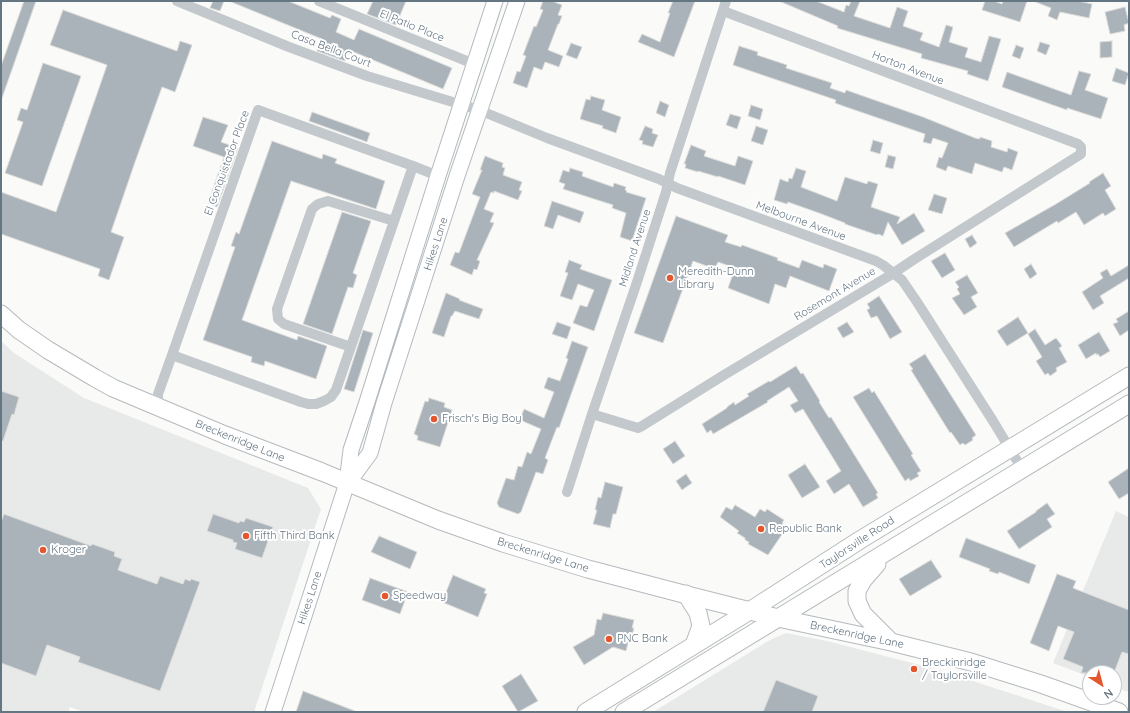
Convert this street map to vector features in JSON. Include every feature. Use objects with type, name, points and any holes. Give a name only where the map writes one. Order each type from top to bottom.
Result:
[{"type":"main road","name":"Hikes Lane","points":[[273,712],[347,483],[350,450],[367,402],[460,105],[495,1]]},
{"type":"main road","name":"Hikes Lane","points":[[347,483],[370,453],[384,403],[479,110],[517,1]]},
{"type":"main road","name":"Breckenridge Lane","points":[[1,314],[19,330],[48,350],[95,378],[158,408],[438,520],[521,549],[588,569],[778,618],[933,652],[1020,677],[1118,712]]},
{"type":"main road","name":"Taylorsville Road","points":[[586,712],[751,610],[860,540],[1129,376]]},
{"type":"main road","name":"Taylorsville Road","points":[[624,712],[1129,404]]},
{"type":"main road","points":[[891,642],[863,614],[857,601],[857,591],[863,580],[892,549]]},
{"type":"main road","points":[[686,594],[698,613],[701,626],[694,645]]},
{"type":"street","name":"Casa Bella Court","points":[[177,1],[289,47],[367,76],[479,110]]},
{"type":"street","name":"El Patio Place","points":[[319,1],[474,64]]},
{"type":"street","name":"Midland Avenue","points":[[567,492],[637,282],[726,1]]},
{"type":"street","name":"Horton Avenue","points":[[723,11],[1078,144],[1082,151]]},
{"type":"street","name":"El Conquistador Place","points":[[158,408],[158,394],[258,110],[438,176]]},
{"type":"street","name":"Melbourne Avenue","points":[[479,110],[547,138],[659,179],[684,191],[876,261],[902,280],[1022,469]]},
{"type":"street","name":"Rosemont Avenue","points":[[592,414],[638,428],[894,273],[1076,158],[1082,154],[1082,151]]},
{"type":"street","points":[[172,355],[308,404],[316,404],[331,397],[336,390],[413,166]]},
{"type":"street","points":[[351,347],[284,324],[278,319],[277,309],[312,209],[318,204],[328,201],[394,221]]},
{"type":"shaded area","points":[[1,341],[14,353],[84,398],[308,488],[321,509],[254,712],[84,712],[70,707],[68,712],[1,712]]},
{"type":"shaded area","points":[[1116,511],[1129,517],[1129,692],[1122,690],[1122,665],[1082,665],[1082,674],[1053,663]]},
{"type":"shaded area","points":[[786,633],[827,641],[939,670],[1068,712],[653,712],[770,640]]},
{"type":"building","points":[[24,1],[36,1],[1,98],[1,66]]},
{"type":"building","points":[[213,1],[224,1],[220,11],[210,8]]},
{"type":"building","points":[[229,1],[288,1],[330,18],[332,15],[341,19],[336,32],[354,40],[359,29],[452,68],[443,89],[349,50],[345,61],[317,51],[322,39]]},
{"type":"building","points":[[373,1],[406,1],[396,25],[367,14]]},
{"type":"building","points":[[543,1],[552,1],[562,5],[558,15],[562,16],[548,50],[563,56],[559,67],[545,62],[542,70],[534,67],[527,88],[513,83],[517,71],[520,72],[526,56],[523,55],[534,26],[536,27],[543,10],[540,9]]},
{"type":"building","points":[[673,1],[695,1],[674,57],[638,42],[642,34],[660,42]]},
{"type":"building","points":[[779,1],[816,1],[844,12],[846,5],[849,6],[851,1],[860,1],[854,16],[890,28],[897,7],[908,11],[903,26],[923,33],[920,40],[939,47],[946,25],[953,27],[949,42],[968,48],[965,57],[981,62],[989,36],[1001,39],[988,81],[967,74],[968,71],[921,58],[922,54],[837,28],[838,26]]},
{"type":"building","points":[[985,1],[994,1],[1002,4],[1003,1],[1027,1],[1020,22],[982,10]]},
{"type":"building","points":[[1033,1],[1078,1],[1092,4],[1089,18],[1060,12],[1057,20],[1048,16],[1051,8]]},
{"type":"building","points":[[1125,7],[1129,23],[1124,25],[1125,31],[1110,34],[1105,12]]},
{"type":"building","points":[[63,10],[177,51],[180,41],[192,45],[175,92],[162,87],[134,165],[111,232],[124,237],[109,280],[98,276],[100,269],[1,234],[1,192],[56,212],[107,65],[50,45]]},
{"type":"building","points":[[1112,41],[1112,57],[1100,58],[1100,42]]},
{"type":"building","points":[[1040,42],[1050,45],[1046,55],[1037,51]]},
{"type":"building","points":[[571,43],[582,47],[577,59],[566,55]]},
{"type":"building","points":[[1016,45],[1024,48],[1020,59],[1012,56]]},
{"type":"building","points":[[739,46],[758,52],[757,55],[787,65],[786,68],[832,83],[830,88],[845,93],[846,90],[923,117],[975,138],[980,139],[980,137],[992,141],[991,147],[1007,152],[1008,148],[1018,152],[1012,170],[1004,167],[1002,172],[975,163],[972,174],[948,166],[946,171],[936,167],[939,157],[942,158],[948,143],[933,138],[931,144],[923,142],[925,134],[835,103],[836,100],[733,65]]},
{"type":"building","points":[[43,63],[81,76],[42,186],[5,173],[23,122],[17,120],[21,108],[27,110]]},
{"type":"building","points":[[1116,68],[1129,73],[1125,85],[1112,81]]},
{"type":"building","points":[[1079,71],[1091,74],[1085,90],[1108,98],[1101,119],[1067,108],[1067,110],[1002,87],[1007,72],[1071,95]]},
{"type":"building","points":[[591,96],[605,100],[602,110],[621,117],[616,133],[602,128],[603,126],[580,119],[586,99],[590,100]]},
{"type":"building","points":[[660,101],[669,105],[665,117],[656,113]]},
{"type":"building","points":[[751,105],[763,109],[760,120],[748,116]]},
{"type":"building","points":[[312,112],[370,133],[367,142],[309,121]]},
{"type":"building","points":[[730,114],[741,117],[737,129],[726,125]]},
{"type":"building","points":[[203,117],[228,125],[221,142],[238,148],[217,207],[208,203],[224,157],[193,146]]},
{"type":"building","points":[[645,126],[653,129],[652,133],[658,135],[653,147],[642,144],[643,141],[639,140]]},
{"type":"building","points":[[756,126],[768,130],[763,145],[751,141]]},
{"type":"building","points":[[873,140],[883,143],[880,154],[870,151]]},
{"type":"building","points":[[272,141],[322,159],[323,154],[337,159],[335,163],[385,181],[376,209],[291,181],[242,320],[297,340],[298,336],[327,346],[316,379],[265,361],[264,366],[251,362],[252,357],[203,340],[235,247],[231,246],[236,232],[239,234]]},
{"type":"building","points":[[691,145],[706,151],[704,156],[735,166],[738,156],[753,161],[745,185],[718,176],[685,168],[686,164],[684,164]]},
{"type":"building","points":[[888,155],[896,157],[893,169],[885,167]]},
{"type":"building","points":[[485,156],[503,163],[502,167],[505,168],[503,175],[522,182],[519,190],[522,191],[518,200],[494,191],[494,193],[491,192],[484,209],[494,213],[490,222],[494,223],[477,260],[480,261],[477,270],[474,269],[472,275],[450,265],[455,252],[459,253],[480,197],[472,194],[482,170],[480,170]]},
{"type":"building","points":[[570,168],[583,172],[582,176],[613,187],[614,183],[626,187],[626,192],[646,198],[632,241],[620,237],[626,213],[612,208],[613,205],[563,189],[565,184],[559,182],[563,170],[569,172]]},
{"type":"building","points":[[796,168],[806,171],[801,187],[837,201],[845,177],[867,184],[868,181],[878,184],[871,207],[900,217],[897,224],[914,213],[925,231],[902,245],[888,222],[883,236],[877,235],[788,202],[787,204],[774,200],[780,179],[788,182],[789,178],[792,179]]},
{"type":"building","points":[[1103,173],[1111,186],[1105,190],[1116,209],[1105,216],[1103,213],[1084,225],[1076,212],[1058,223],[1057,221],[1014,247],[1005,233],[1056,204]]},
{"type":"building","points":[[934,194],[947,198],[942,214],[928,210]]},
{"type":"building","points":[[552,201],[584,212],[580,223],[558,215],[553,229],[544,226]]},
{"type":"building","points":[[342,212],[371,221],[353,273],[357,275],[353,288],[348,287],[332,334],[303,324]]},
{"type":"building","name":"Meredith-Dunn Library","points":[[676,216],[728,235],[725,242],[741,247],[742,245],[778,258],[777,260],[799,268],[802,260],[823,268],[824,264],[837,269],[829,291],[790,276],[786,288],[775,284],[769,304],[728,288],[735,268],[718,262],[715,269],[693,261],[663,343],[634,333]]},
{"type":"building","points":[[972,235],[977,243],[970,248],[965,239]]},
{"type":"building","points":[[945,253],[955,270],[942,278],[931,261]]},
{"type":"building","points":[[569,260],[582,265],[580,269],[612,280],[594,331],[573,323],[580,305],[587,307],[594,290],[578,284],[572,300],[560,296],[568,273],[565,272]]},
{"type":"building","points":[[1031,264],[1037,274],[1030,279],[1024,269]]},
{"type":"building","points":[[1129,265],[1129,278],[1100,296],[1104,303],[1093,310],[1082,292],[1103,278],[1100,273],[1107,269],[1111,276]]},
{"type":"building","points":[[967,275],[978,293],[971,297],[977,307],[964,315],[952,298],[960,294],[957,289],[959,287],[955,282]]},
{"type":"building","points":[[446,293],[460,299],[459,300],[483,309],[479,319],[455,311],[451,316],[444,337],[432,333]]},
{"type":"building","points":[[879,296],[902,332],[890,339],[877,316],[871,318],[867,310],[870,308],[867,304]]},
{"type":"building","points":[[1129,311],[1129,330],[1120,336],[1113,324],[1118,322],[1116,319]]},
{"type":"building","points":[[1018,317],[1028,333],[1007,346],[997,331]]},
{"type":"building","points":[[557,322],[571,327],[567,339],[552,334]]},
{"type":"building","points":[[847,322],[854,332],[843,338],[837,328]]},
{"type":"building","points":[[1035,329],[1045,345],[1056,338],[1062,346],[1059,348],[1067,362],[1056,368],[1057,371],[1050,376],[1048,373],[1045,375],[1036,361],[1042,357],[1028,334]]},
{"type":"building","points":[[363,330],[373,333],[354,392],[344,389]]},
{"type":"building","points":[[1099,332],[1110,351],[1100,357],[1098,354],[1096,355],[1096,353],[1086,359],[1078,345]]},
{"type":"building","points":[[572,341],[588,347],[559,428],[557,427],[545,458],[548,460],[543,474],[536,472],[521,512],[518,514],[499,507],[497,503],[506,478],[514,480],[518,466],[522,467],[527,452],[531,454],[541,429],[520,420],[524,409],[544,418],[554,392],[544,388],[548,377],[560,381],[568,359],[566,358]]},
{"type":"building","points":[[925,354],[976,435],[972,438],[973,440],[965,445],[963,443],[960,445],[951,432],[950,433],[911,370],[913,369],[909,364]]},
{"type":"building","points":[[796,366],[801,374],[803,373],[829,418],[831,417],[878,493],[876,494],[878,498],[863,507],[849,484],[834,494],[826,481],[841,471],[803,409],[795,413],[790,405],[798,401],[789,387],[767,401],[768,402],[713,434],[711,430],[707,433],[702,424],[734,402],[735,405],[749,396],[747,394]]},
{"type":"building","points":[[869,388],[872,393],[874,391],[913,454],[911,455],[921,471],[917,473],[919,476],[910,481],[909,478],[905,481],[853,397]]},
{"type":"building","points":[[1,391],[19,397],[14,415],[12,414],[3,441],[1,441]]},
{"type":"building","name":"Frisch's Big Boy","points":[[429,398],[445,403],[444,407],[452,410],[440,447],[417,440],[418,436],[414,434],[425,401],[428,402]]},
{"type":"building","points":[[675,441],[685,456],[673,464],[663,449]]},
{"type":"building","points":[[805,464],[820,487],[802,498],[788,475]]},
{"type":"building","points":[[1129,468],[1129,493],[1119,499],[1108,482]]},
{"type":"building","points":[[686,474],[692,483],[682,490],[676,481]]},
{"type":"building","points":[[605,482],[623,487],[616,514],[613,514],[610,528],[593,524],[597,510],[595,510],[598,497],[601,498]]},
{"type":"building","points":[[1047,503],[1055,514],[1047,519],[1052,527],[1019,549],[1007,531]]},
{"type":"building","name":"Republic Bank","points":[[735,505],[755,517],[760,509],[765,512],[767,509],[784,520],[782,523],[787,527],[768,555],[748,544],[749,542],[745,540],[745,538],[737,533],[739,531],[720,517],[726,507],[732,510]]},
{"type":"building","points":[[4,514],[91,546],[92,544],[115,552],[114,556],[122,559],[118,570],[157,584],[160,576],[183,584],[185,579],[200,582],[160,691],[78,662],[80,657],[47,645],[36,676],[1,663],[1,522]]},
{"type":"building","name":"Fifth Third Bank","points":[[213,514],[239,523],[240,521],[244,522],[246,518],[273,527],[262,558],[235,549],[237,543],[233,542],[233,540],[207,531]]},
{"type":"building","name":"Speedway","points":[[379,536],[417,552],[410,569],[371,552]]},
{"type":"building","points":[[966,538],[1036,565],[1029,584],[999,572],[998,574],[989,571],[990,569],[959,557]]},
{"type":"building","points":[[931,560],[942,577],[910,596],[899,579]]},
{"type":"building","points":[[1057,574],[1076,581],[1073,588],[1129,610],[1129,654],[1122,652],[1117,665],[1082,665],[1082,667],[1063,659],[1074,632],[1058,626],[1049,651],[1030,643]]},
{"type":"building","points":[[453,575],[486,589],[484,593],[487,594],[478,617],[442,602]]},
{"type":"building","name":"Speedway","points":[[370,578],[408,592],[400,614],[362,600]]},
{"type":"building","name":"PNC Bank","points":[[603,613],[634,620],[632,628],[634,628],[630,643],[628,643],[626,651],[613,647],[584,665],[573,647],[594,635],[597,619],[601,620]]},
{"type":"building","points":[[521,674],[538,701],[518,712],[502,686]]},
{"type":"building","points":[[776,680],[818,696],[812,712],[763,712]]},
{"type":"building","points":[[303,691],[355,711],[355,712],[296,712]]},
{"type":"place","name":"Meredith-Dunn Library","points":[[670,278]]},
{"type":"place","name":"Frisch's Big Boy","points":[[434,419]]},
{"type":"place","name":"Republic Bank","points":[[761,529]]},
{"type":"place","name":"Fifth Third Bank","points":[[246,536]]},
{"type":"place","name":"Kroger","points":[[43,550]]},
{"type":"place","name":"Speedway","points":[[385,596]]},
{"type":"place","name":"PNC Bank","points":[[609,639]]},
{"type":"place","name":"Breckinridge / Taylorsville","points":[[914,669]]}]
